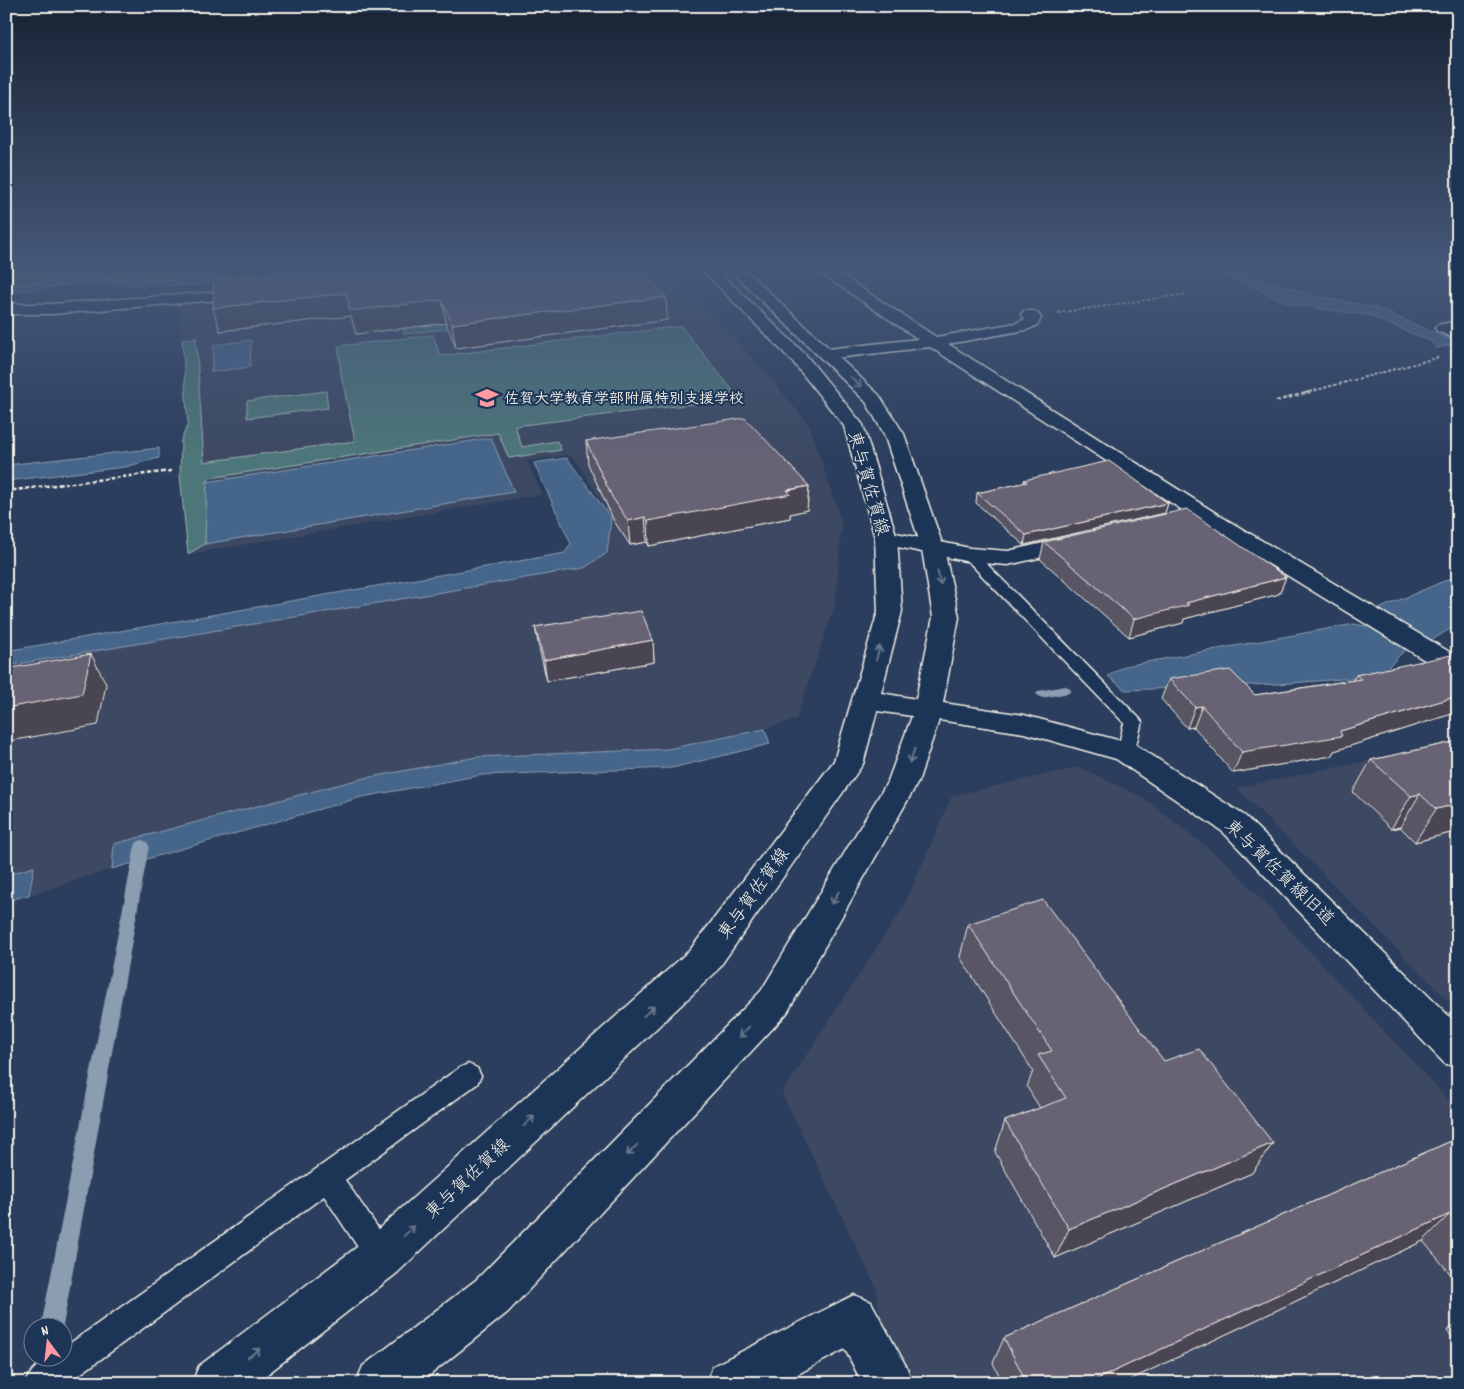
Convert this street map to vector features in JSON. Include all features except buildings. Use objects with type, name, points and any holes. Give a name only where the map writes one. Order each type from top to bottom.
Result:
[{"type":"main road","name":"東与賀佐賀線","points":[[216,1383],[381,1258],[703,961],[848,764],[890,611],[886,538],[853,425],[799,358],[770,330]]},
{"type":"main road","name":"東与賀佐賀線","points":[[380,1383],[492,1296],[774,1002],[902,782],[928,710],[946,617],[933,549],[894,434],[873,399],[801,330]]},
{"type":"main road","points":[[914,330],[1201,513],[1372,619],[1458,669]]},
{"type":"main road","points":[[827,354],[933,342],[1004,330]]},
{"type":"main road","points":[[1172,520],[1201,513]]},
{"type":"main road","points":[[886,538],[933,549],[970,555],[1008,558],[1095,538]]},
{"type":"main road","name":"東与賀佐賀線旧道","points":[[866,700],[1024,724],[1126,752],[1234,824],[1458,1051]]},
{"type":"main road","points":[[730,1383],[854,1319],[889,1383]]},
{"type":"lane","points":[[970,555],[1133,722],[1126,752]]},
{"type":"lane","points":[[41,1383],[468,1076]]},
{"type":"lane","points":[[326,1177],[381,1258]]},
{"type":"path","points":[[1276,401],[1446,355]]},
{"type":"path","points":[[6,491],[171,471]]},
{"type":"shaded area","points":[[181,330],[726,330],[766,373],[810,426],[842,524],[835,604],[796,719],[764,729],[668,749],[477,757],[115,844],[112,869],[29,895],[33,867],[6,875],[6,666],[584,568],[611,517],[575,458],[568,455],[527,461],[542,494],[188,554],[180,475],[181,440],[188,424]]},
{"type":"shaded area","points":[[1403,330],[1428,330],[1452,340],[1451,345],[1436,348],[1432,342]]},
{"type":"shaded area","points":[[251,340],[250,367],[211,372],[214,345]]},
{"type":"shaded area","points":[[491,438],[514,492],[205,544],[207,482]]},
{"type":"shaded area","points":[[159,448],[159,458],[125,467],[6,481],[6,465]]},
{"type":"shaded area","points":[[567,458],[611,518],[607,553],[584,568],[6,666],[6,651],[565,553],[571,544],[534,463]]},
{"type":"shaded area","points":[[1458,575],[1458,624],[1427,643],[1393,640],[1405,650],[1379,676],[1279,684],[1125,690],[1108,676],[1125,666],[1354,624],[1374,628],[1374,611]]},
{"type":"shaded area","points":[[765,729],[770,744],[672,768],[482,775],[362,797],[112,869],[114,844],[360,779],[477,757],[668,749]]},
{"type":"shaded area","points":[[1458,742],[1458,1010],[1237,788]]},
{"type":"shaded area","points":[[1080,767],[1145,799],[1227,863],[1458,1110],[1458,1383],[912,1383],[882,1331],[876,1287],[782,1093],[904,906],[952,796]]},
{"type":"shaded area","points":[[34,867],[29,895],[6,901],[6,875]]},
{"type":"green space","points":[[403,330],[439,330],[404,334]]},
{"type":"green space","points":[[650,330],[684,330],[734,392],[718,401],[515,426],[522,447],[557,441],[561,450],[509,458],[498,433],[210,478],[207,482],[205,544],[188,554],[180,475],[181,440],[188,424],[182,339],[196,338],[204,462],[355,441],[341,374],[338,346],[433,335],[440,356]]},
{"type":"green space","points":[[326,391],[328,408],[247,418],[247,401]]},
{"type":"waterway","points":[[1042,694],[1065,690]]},
{"type":"waterway","points":[[54,1316],[142,846]]},
{"type":"place","name":"佐賀大学教育学部附属特別支援学校","points":[[487,398]]}]
